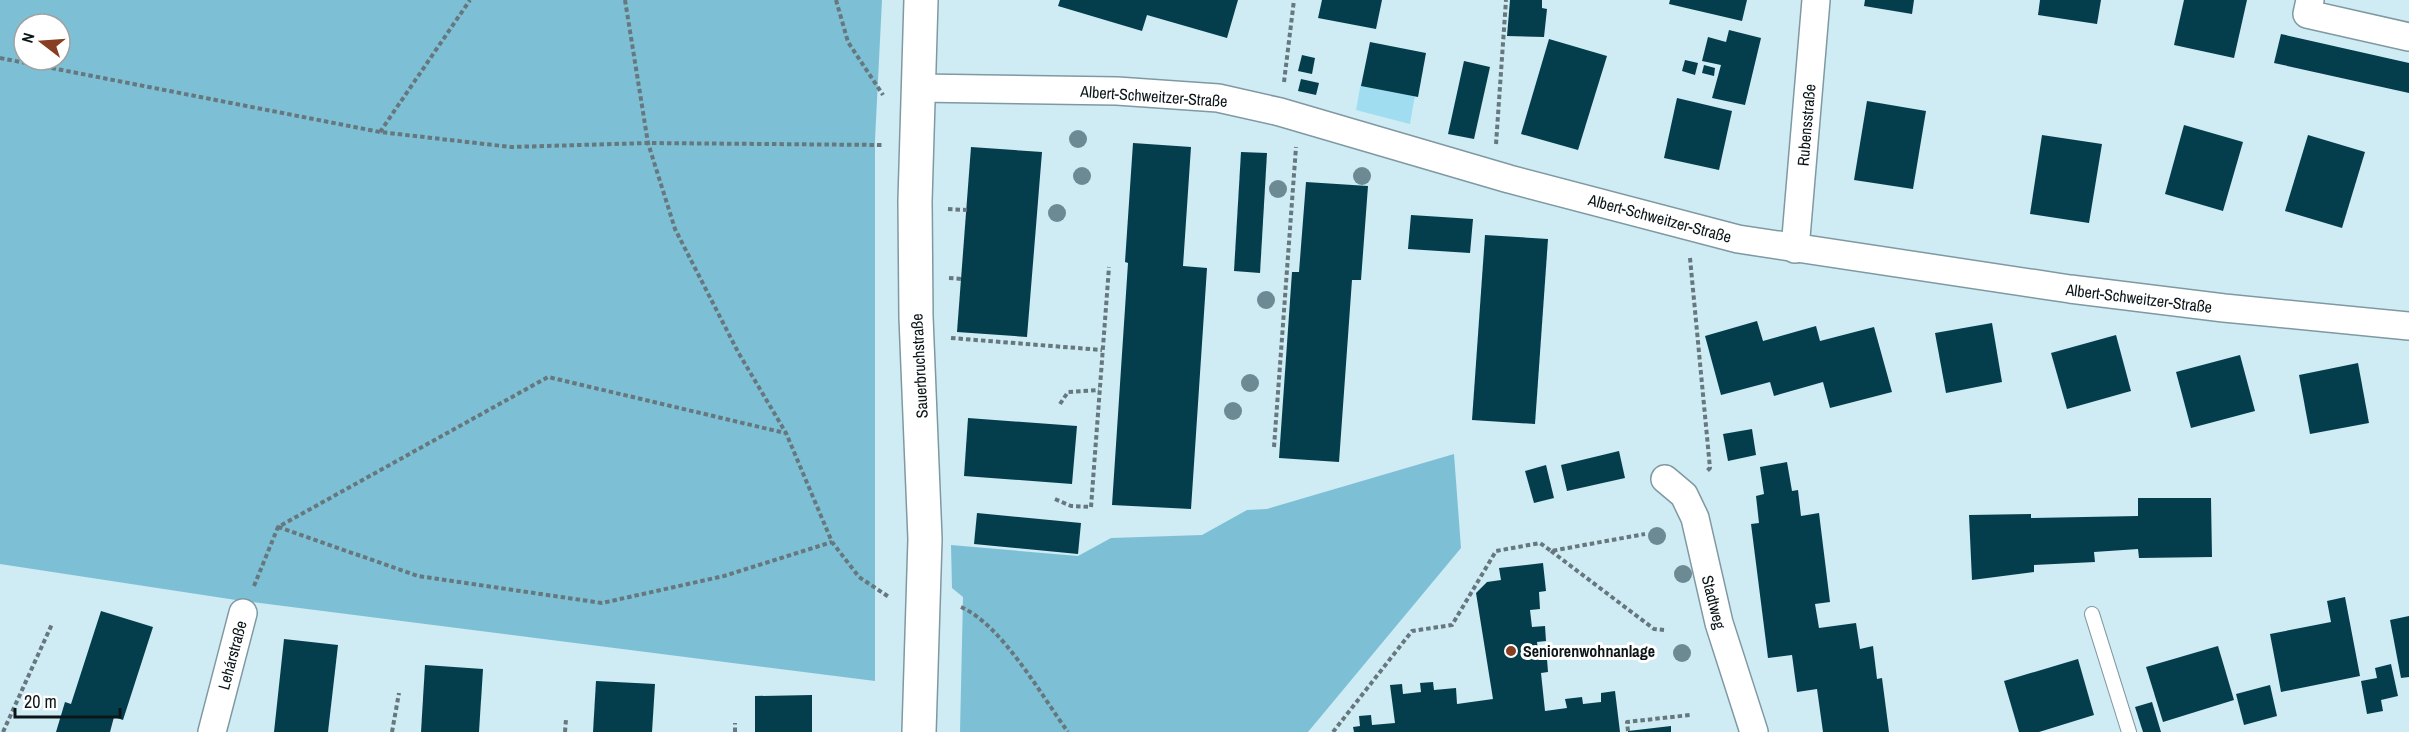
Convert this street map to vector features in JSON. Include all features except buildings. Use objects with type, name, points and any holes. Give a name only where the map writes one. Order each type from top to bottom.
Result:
[{"type":"street","name":"Sauerbruchstraße","points":[[920,732],[924,620],[924,499],[916,316],[921,0]]},
{"type":"street","name":"Rubensstraße","points":[[1795,249],[1816,0]]},
{"type":"street","points":[[2310,0],[2307,14],[2409,37]]},
{"type":"street","name":"Albert-Schweitzer-Straße","points":[[918,88],[1117,91],[1218,98],[1280,112],[1495,175],[1689,227],[1795,249],[2070,289],[2224,308],[2409,326]]},
{"type":"street","name":"Stadtweg","points":[[1675,487],[1695,518],[1719,623],[1754,732]]},
{"type":"street","name":"Lehárstraße","points":[[212,732],[243,613]]},
{"type":"lane","points":[[2092,614],[2129,732]]},
{"type":"path","points":[[380,132],[470,0]]},
{"type":"path","points":[[625,0],[648,143],[675,229],[738,352],[786,433],[832,542],[859,577],[924,620]]},
{"type":"path","points":[[836,0],[848,42],[885,98]]},
{"type":"path","points":[[1280,112],[1294,0]]},
{"type":"path","points":[[1495,175],[1506,0]]},
{"type":"path","points":[[0,58],[380,132],[512,147],[648,143],[917,145]]},
{"type":"path","points":[[1274,447],[1296,144]]},
{"type":"path","points":[[1675,487],[1710,468],[1689,227]]},
{"type":"path","points":[[1055,499],[1071,507],[1091,507],[1109,267]]},
{"type":"path","points":[[941,337],[1102,350]]},
{"type":"path","points":[[243,613],[278,527],[548,377],[786,433]]},
{"type":"path","points":[[1060,404],[1068,392],[1099,390]]},
{"type":"path","points":[[278,527],[418,576],[602,603],[724,576],[832,542]]},
{"type":"path","points":[[1551,550],[1645,534]]},
{"type":"path","points":[[1333,732],[1412,631],[1452,625],[1496,551],[1540,543],[1654,629],[1664,630]]},
{"type":"path","points":[[961,607],[981,617],[998,636],[1068,732]]},
{"type":"path","points":[[3,732],[52,624]]},
{"type":"path","points":[[392,732],[399,693]]},
{"type":"path","points":[[1628,730],[1627,722],[1690,715]]},
{"type":"path","points":[[565,732],[566,719]]},
{"type":"path","points":[[735,723],[735,732]]},
{"type":"shaded area","points":[[0,0],[882,0],[875,140],[875,681],[236,600],[0,564]]},
{"type":"shaded area","points":[[1361,83],[1415,95],[1410,124],[1356,110]]},
{"type":"shaded area","points":[[1454,454],[1461,548],[1308,732],[960,732],[963,597],[952,588],[951,545],[1078,556],[1111,538],[1202,535],[1247,510],[1267,509]]},
{"type":"place","name":"Seniorenwohnanlage","points":[[1511,651]]}]
